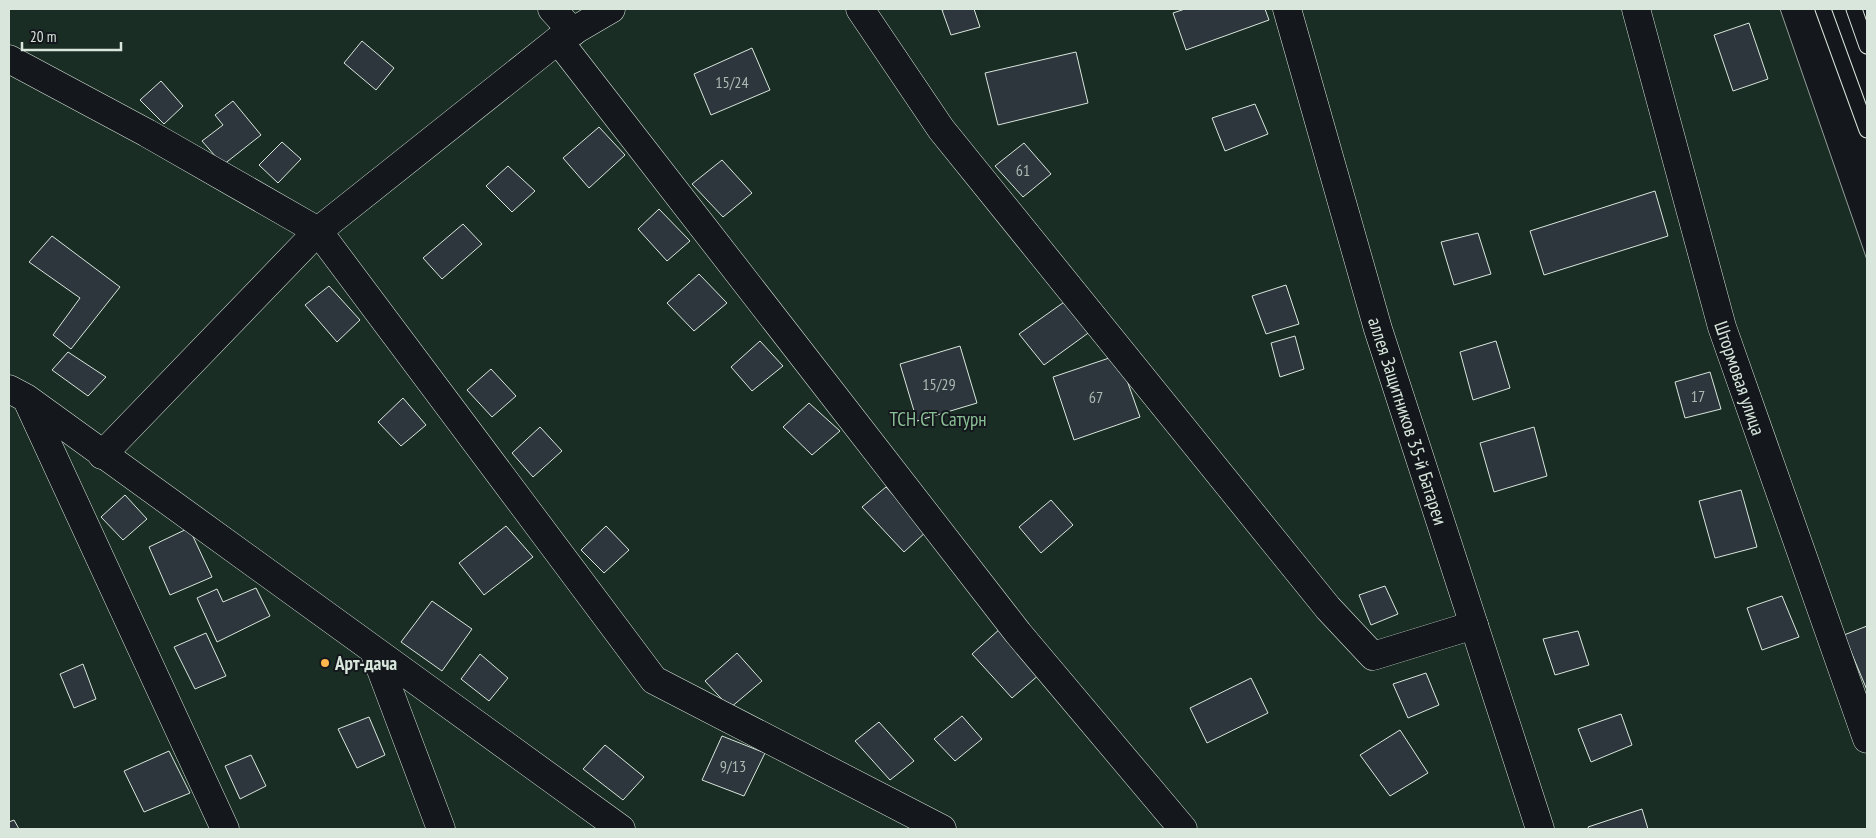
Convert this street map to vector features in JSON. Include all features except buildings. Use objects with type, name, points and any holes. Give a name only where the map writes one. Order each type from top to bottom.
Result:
[{"type":"street","points":[[552,9],[565,36],[1018,632],[1183,829]]},
{"type":"street","points":[[102,455],[318,232],[565,36],[611,9]]},
{"type":"street","points":[[860,9],[941,129],[1328,608],[1373,656],[1474,625]]},
{"type":"street","name":"аллея Защитников 35-й Батареи","points":[[1287,9],[1378,329],[1540,829]]},
{"type":"street","name":"Штормовая улица","points":[[1636,9],[1722,327],[1867,739]]},
{"type":"street","points":[[9,58],[147,133],[318,232],[654,680],[942,829]]},
{"type":"street","points":[[17,393],[621,829]]},
{"type":"street","points":[[17,393],[225,829]]},
{"type":"street","points":[[374,651],[441,829]]},
{"type":"lane","points":[[1823,9],[1867,130]]},
{"type":"lane","points":[[1854,9],[1867,46]]},
{"type":"green space","name":"ТСН СТ Сатурн","points":[[9,9],[1780,9],[1867,260],[1867,829],[9,829]]},
{"type":"place","name":"Арт-дача","points":[[325,663]]}]
